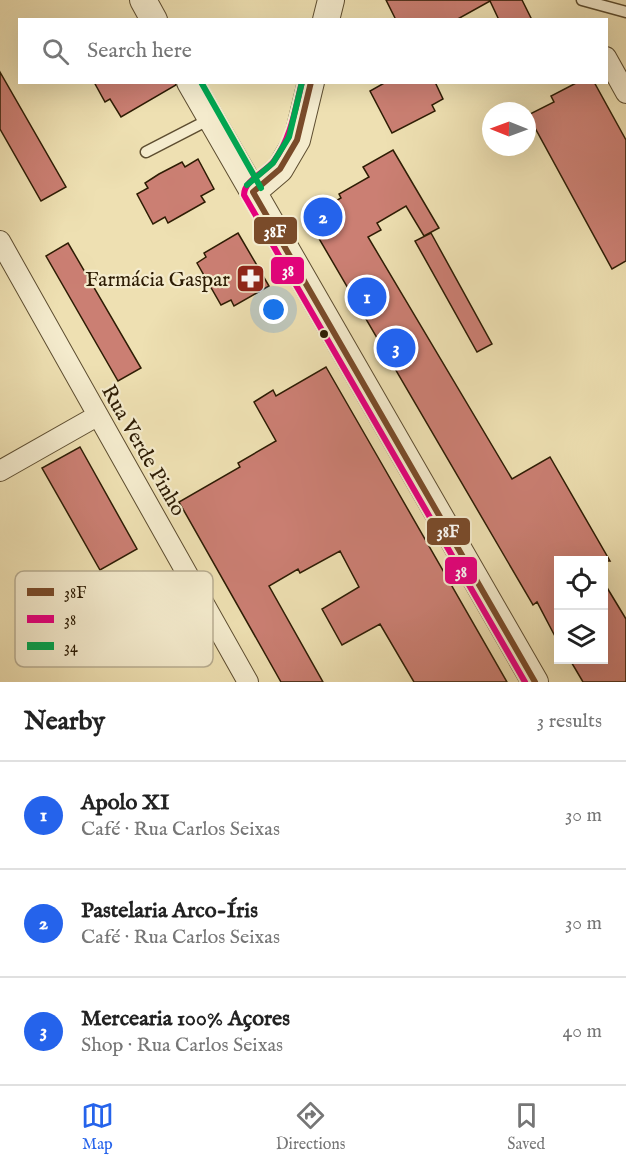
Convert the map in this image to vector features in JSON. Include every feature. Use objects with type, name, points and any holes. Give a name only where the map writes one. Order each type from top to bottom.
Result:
[{"type":"street","points":[[143,0],[153,18]]},
{"type":"street","points":[[326,18],[331,0]]},
{"type":"street","points":[[608,61],[626,93]]},
{"type":"street","points":[[191,84],[535,682]]},
{"type":"street","points":[[253,192],[280,169],[297,140],[311,84]]},
{"type":"street","name":"Rua Verde Pinho","points":[[0,240],[185,571]]},
{"type":"street","points":[[0,471],[97,416]]},
{"type":"street","name":"Rua Verde Pinho","points":[[213,620],[248,682]]},
{"type":"lane","points":[[582,0],[626,12]]},
{"type":"lane","points":[[146,152],[211,119]]},
{"type":"building","points":[[386,0],[522,0],[531,18],[498,18],[490,1],[460,18],[395,18]]},
{"type":"building","points":[[0,72],[66,187],[41,201],[0,129]]},
{"type":"building","points":[[95,84],[176,85],[121,117],[110,99],[105,102]]},
{"type":"building","points":[[382,84],[436,84],[443,99],[432,105],[435,111],[392,133],[370,91]]},
{"type":"building","points":[[574,84],[595,84],[626,140],[626,261],[612,269],[536,130],[536,111],[554,102],[551,96]]},
{"type":"building","points":[[393,150],[439,228],[424,236],[406,206],[377,223],[381,230],[368,237],[512,479],[550,457],[607,556],[554,556],[554,634],[537,602],[533,605],[307,218],[341,198],[339,194],[369,177],[363,167]]},
{"type":"building","points":[[198,159],[214,189],[201,196],[205,202],[168,223],[165,217],[153,224],[137,194],[148,188],[145,183],[159,174],[182,162],[185,167]]},
{"type":"building","points":[[238,233],[269,286],[234,306],[231,300],[221,305],[197,263],[206,257],[204,253]]},
{"type":"building","points":[[431,233],[492,344],[477,352],[415,241]]},
{"type":"building","points":[[68,243],[141,368],[118,381],[46,256]]},
{"type":"building","points":[[326,367],[507,682],[414,682],[380,624],[342,645],[322,609],[359,587],[340,551],[300,573],[298,569],[269,586],[323,682],[281,682],[179,502],[240,467],[238,463],[276,441],[254,402],[273,390],[276,396]]},
{"type":"building","points":[[80,447],[137,549],[100,570],[42,468]]},
{"type":"building","points":[[608,589],[626,619],[626,682],[583,682],[572,664],[608,664]]},
{"type":"transit line","name":"34","points":[[202,84],[261,188]]},
{"type":"transit line","name":"38","points":[[302,84],[285,143],[274,161],[251,181],[244,195],[525,682]]},
{"type":"transit line","name":"34","points":[[247,185],[273,163],[289,137],[302,84]]},
{"type":"transit line","name":"38F","points":[[311,84],[297,140],[280,169],[253,192],[535,682]]},
{"type":"place","name":"Pastelaria Arco-Íris","points":[[323,217]]},
{"type":"place","name":"Farmácia Gaspar","points":[[251,279]]},
{"type":"place","name":"Apolo XI","points":[[367,297]]},
{"type":"place","name":"Mercearia 100% Açores","points":[[396,348]]}]
